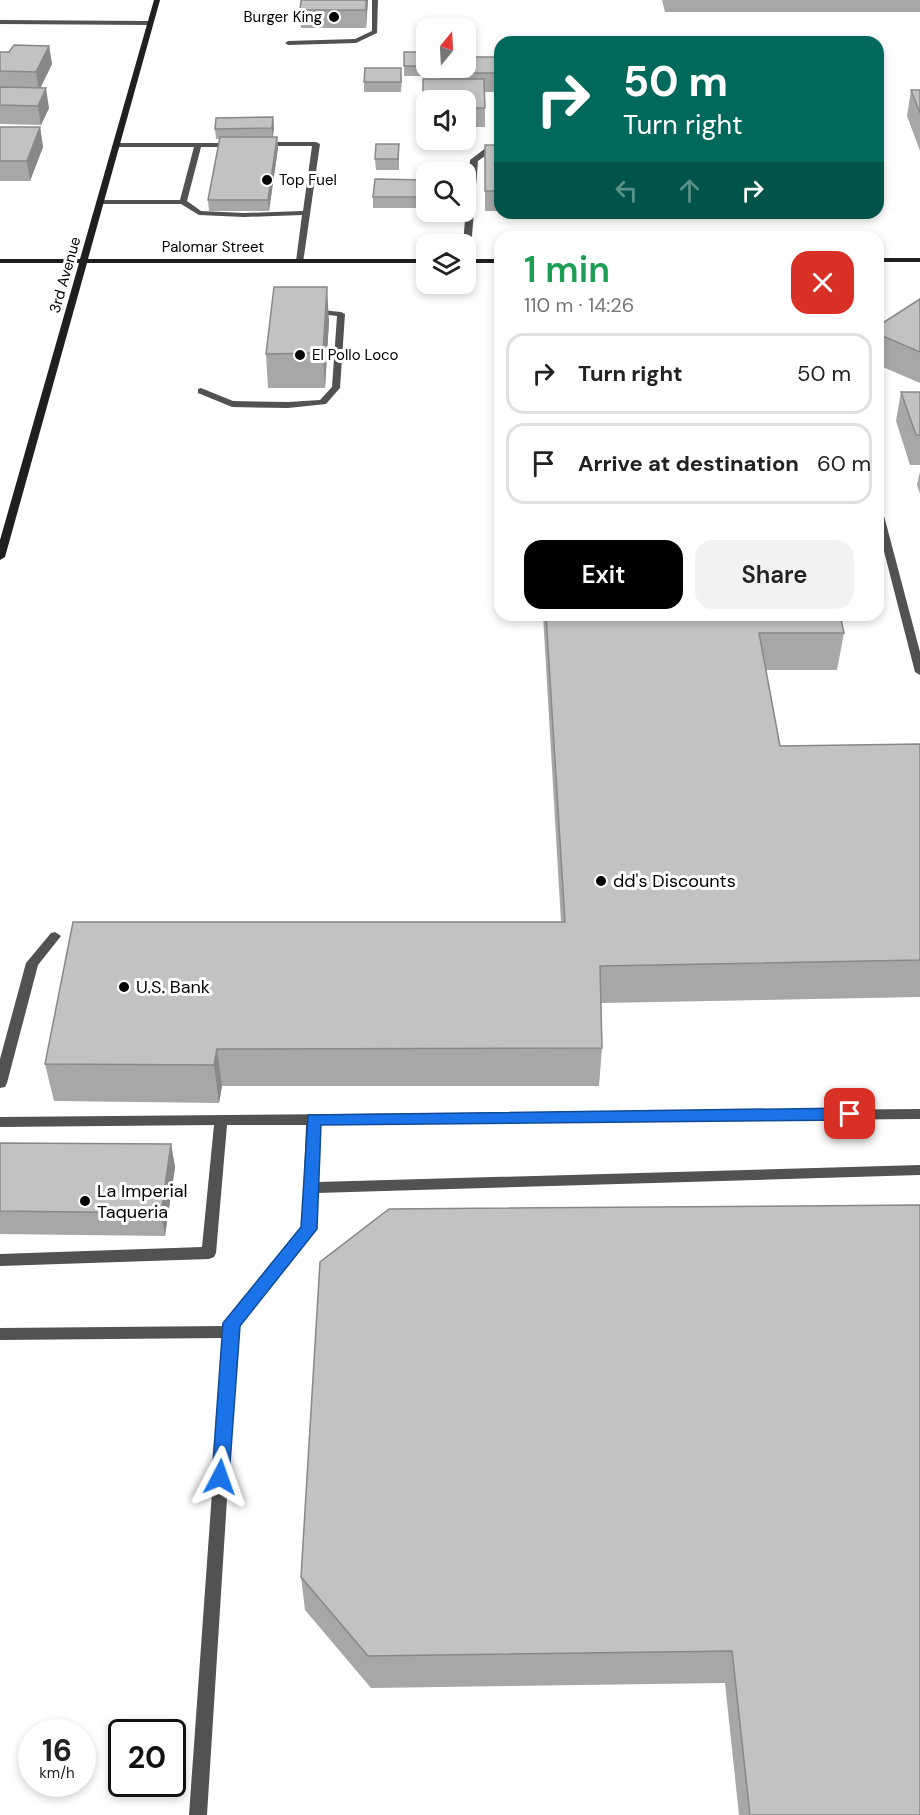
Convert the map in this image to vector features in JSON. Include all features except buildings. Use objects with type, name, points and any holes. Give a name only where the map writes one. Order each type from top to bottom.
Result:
[{"type":"main road","name":"3rd Avenue","points":[[0,557],[157,0]]},
{"type":"main road","points":[[884,260],[920,260]]},
{"type":"main road","name":"Palomar Street","points":[[0,261],[416,261]]},
{"type":"main road","points":[[476,261],[494,261]]},
{"type":"lane","points":[[288,43],[356,41],[375,32],[375,0]]},
{"type":"lane","points":[[0,22],[150,23]]},
{"type":"lane","points":[[117,145],[245,144]]},
{"type":"lane","points":[[257,144],[316,144],[300,261]]},
{"type":"lane","points":[[183,202],[198,145]]},
{"type":"lane","points":[[468,234],[474,160],[490,148],[494,148]]},
{"type":"lane","points":[[101,202],[183,202],[199,213],[244,215],[306,213]]},
{"type":"lane","points":[[201,391],[232,404],[288,405],[323,402],[336,388],[341,314],[312,311]]},
{"type":"lane","points":[[884,535],[920,672]]},
{"type":"lane","points":[[0,1083],[32,963],[55,936]]},
{"type":"lane","points":[[0,1122],[920,1114]]},
{"type":"lane","points":[[198,1815],[231,1323],[309,1229],[313,1119]]},
{"type":"lane","points":[[0,1260],[209,1253],[221,1120]]},
{"type":"lane","points":[[311,1188],[920,1170]]},
{"type":"lane","points":[[0,1334],[230,1332]]},
{"type":"place","name":"Burger King","points":[[334,17]]},
{"type":"place","name":"Top Fuel","points":[[267,180]]},
{"type":"place","name":"El Pollo Loco","points":[[300,355]]},
{"type":"place","name":"dd's Discounts","points":[[601,881]]},
{"type":"place","name":"U.S. Bank","points":[[124,987]]},
{"type":"place","name":"La Imperial Taqueria","points":[[85,1201]]},
{"type":"route","points":[[220,1477],[231,1323],[309,1229],[313,1119],[850,1114]]}]
